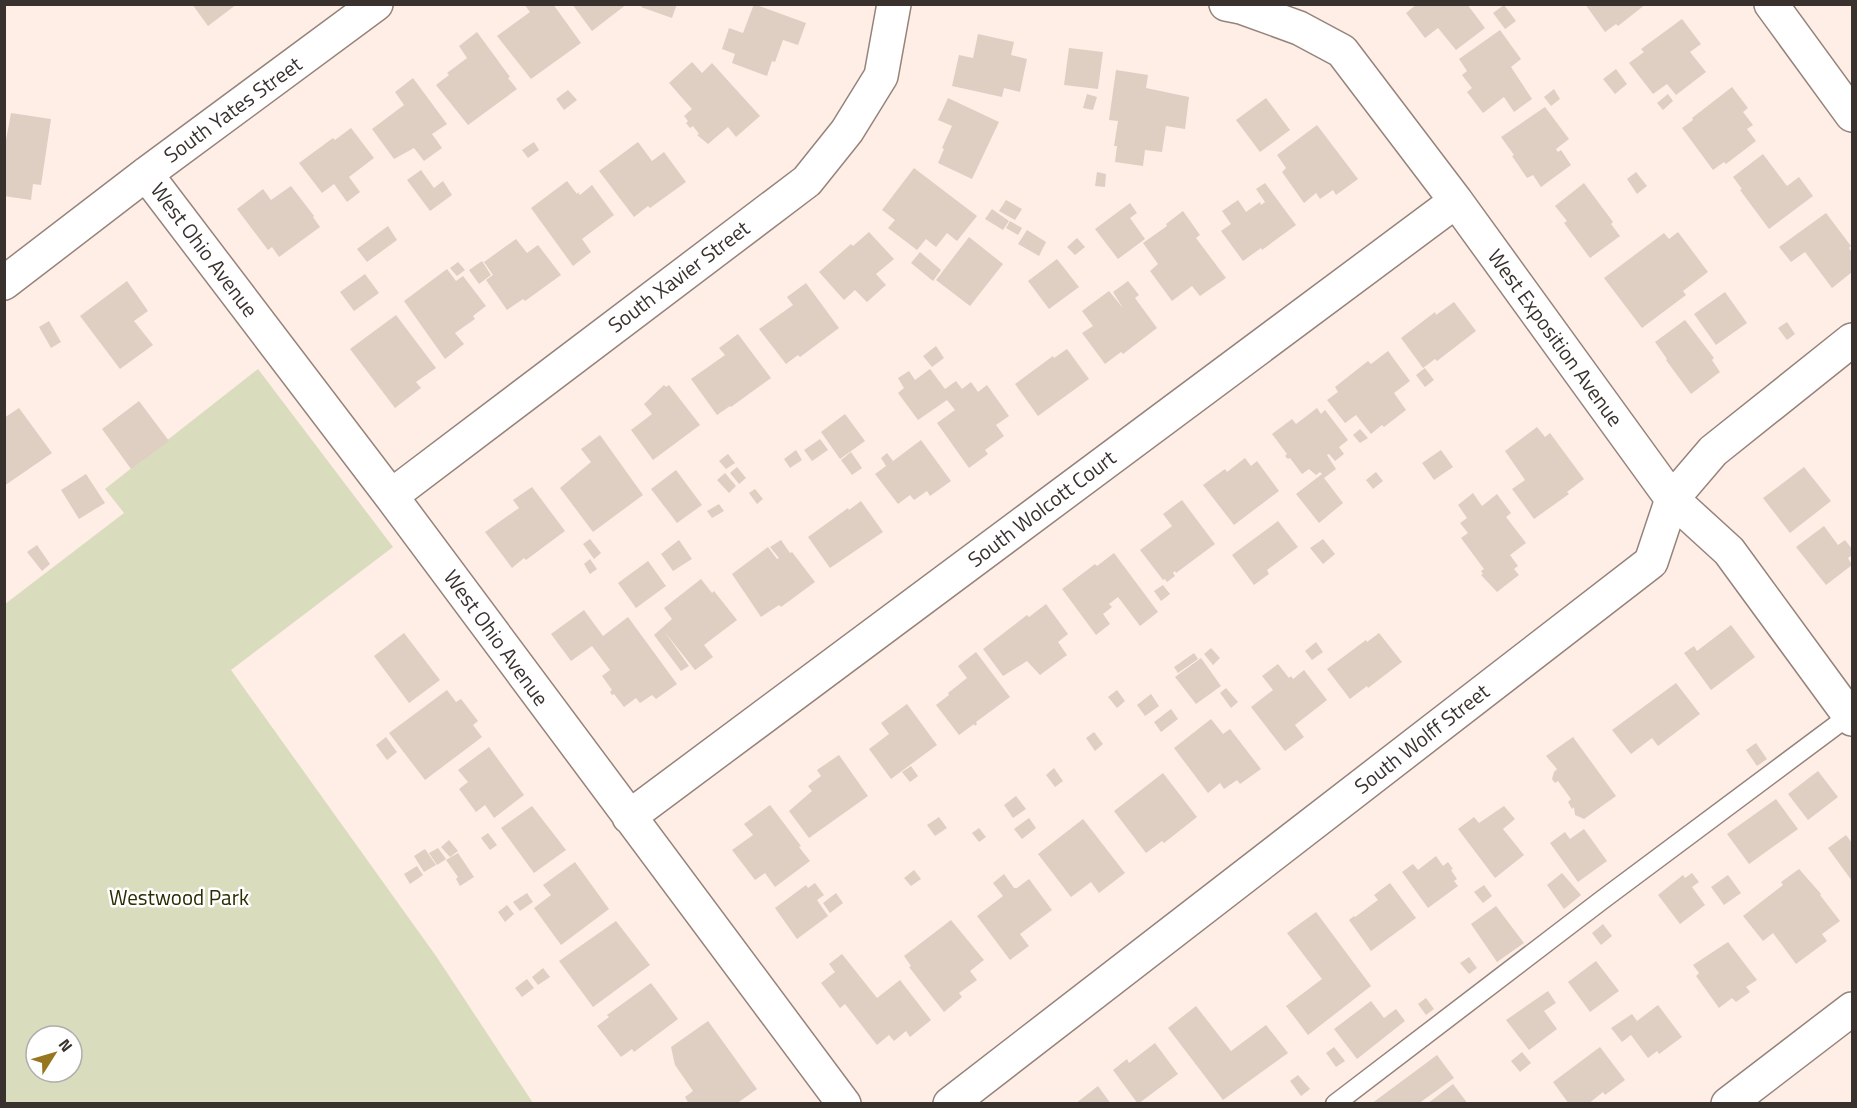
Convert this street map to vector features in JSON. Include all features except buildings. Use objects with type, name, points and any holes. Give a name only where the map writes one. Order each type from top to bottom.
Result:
[{"type":"street","name":"South Yates Street","points":[[4,283],[146,174],[376,4]]},
{"type":"street","name":"South Xavier Street","points":[[391,496],[807,181],[847,131],[882,76],[894,4]]},
{"type":"street","name":"West Exposition Avenue","points":[[1226,4],[1241,7],[1299,28],[1342,51],[1456,201],[1672,499],[1729,551],[1851,717]]},
{"type":"street","points":[[1771,4],[1852,115]]},
{"type":"street","name":"West Ohio Avenue","points":[[146,174],[391,496],[844,1104]]},
{"type":"street","name":"South Wolcott Court","points":[[629,817],[1456,201]]},
{"type":"street","name":"South Wolff Street","points":[[950,1104],[1651,562],[1672,499],[1713,451],[1852,340]]},
{"type":"street","points":[[1728,1104],[1852,1009]]},
{"type":"lane","points":[[1335,1104],[1602,900],[1851,717]]},
{"type":"green space","name":"Westwood Park","points":[[258,369],[393,547],[231,670],[436,956],[533,1103],[5,1103],[5,604],[124,513],[105,489]]}]
